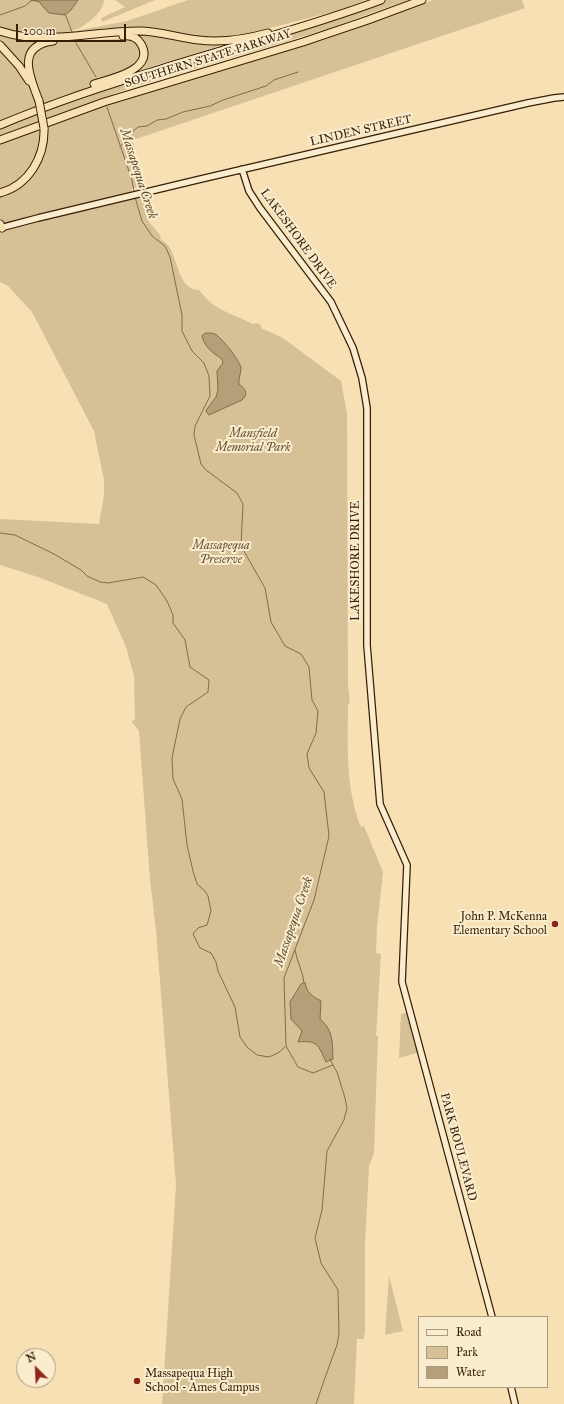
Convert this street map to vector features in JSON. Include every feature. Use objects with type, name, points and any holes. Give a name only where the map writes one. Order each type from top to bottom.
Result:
[{"type":"highway","name":"SOUTHERN STATE PARKWAY","points":[[0,124],[54,103],[154,70],[248,44],[381,0]]},
{"type":"highway","name":"SOUTHERN STATE PARKWAY","points":[[0,141],[15,134],[104,102],[251,59],[335,32],[422,0]]},
{"type":"highway","points":[[0,31],[15,35],[38,38],[149,31],[166,33],[200,41],[221,41],[252,37],[300,23],[342,14]]},
{"type":"highway","points":[[35,92],[29,71],[28,61],[33,49],[41,43],[128,35],[134,37],[141,44],[144,52],[143,57],[137,67],[94,84],[54,103]]},
{"type":"highway","points":[[0,44],[24,72],[35,92],[39,101],[44,128],[42,150],[29,175],[22,182],[0,193]]},
{"type":"highway","points":[[0,188],[18,180],[35,165]]},
{"type":"street","name":"LINDEN STREET","points":[[1,227],[242,169],[528,103],[564,97]]},
{"type":"street","name":"LAKESHORE DRIVE","points":[[242,169],[249,191],[260,208],[330,302],[353,348],[362,378],[367,408],[367,645],[376,764],[380,804],[407,865],[402,982]]},
{"type":"street","name":"PARK BOULEVARD","points":[[402,982],[492,1316]]},
{"type":"street","points":[[511,1388],[516,1404]]},
{"type":"green space","name":"Massapequa Preserve","points":[[0,0],[104,0],[102,8],[93,18],[86,24],[70,32],[73,42],[128,38],[138,45],[141,56],[137,64],[132,68],[114,75],[112,74],[104,79],[90,84],[93,93],[360,10],[386,0],[408,0],[324,30],[133,87],[96,100],[99,108],[324,40],[433,0],[522,0],[525,8],[133,140],[136,156],[144,179],[143,185],[131,189],[135,196],[142,195],[149,222],[161,236],[160,239],[168,245],[179,272],[187,285],[192,289],[199,290],[209,301],[220,309],[253,324],[257,323],[261,325],[261,328],[283,338],[341,381],[347,413],[348,685],[350,703],[348,704],[348,766],[352,797],[356,812],[361,827],[364,826],[383,872],[377,927],[376,953],[381,954],[376,1036],[378,1036],[374,1153],[369,1166],[365,1246],[365,1329],[364,1339],[357,1339],[354,1404],[162,1404],[176,1185],[139,731],[131,721],[135,720],[134,676],[126,647],[107,604],[38,577],[0,565],[0,519],[99,524],[104,495],[104,480],[94,431],[32,312],[8,286],[0,282]]},
{"type":"green space","points":[[115,0],[155,0],[102,22],[101,18],[125,7]]},
{"type":"green space","points":[[188,0],[366,0],[336,11],[251,33],[225,38],[206,39],[161,30],[130,28],[70,32],[127,21]]},
{"type":"green space","points":[[137,33],[222,43],[222,45],[141,70],[139,68],[146,56],[135,35]]},
{"type":"green space","points":[[410,1011],[421,1052],[399,1058],[401,1014]]},
{"type":"green space","points":[[389,1276],[403,1331],[385,1335]]},
{"type":"water","points":[[31,0],[78,0],[71,10],[65,15],[49,13],[39,2]]},
{"type":"water","points":[[206,333],[218,336],[235,356],[241,369],[239,384],[246,393],[242,400],[209,415],[206,412],[207,409],[216,397],[218,390],[217,371],[223,363],[222,359],[212,352],[205,344],[202,336]]},
{"type":"water","points":[[305,983],[310,994],[321,1001],[320,1019],[328,1028],[330,1033],[333,1059],[326,1062],[321,1051],[314,1043],[298,1042],[302,1031],[291,1019],[290,1002],[301,984]]},
{"type":"waterway","points":[[0,15],[25,6],[33,0]]},
{"type":"waterway","name":"Massapequa Creek","points":[[65,14],[72,32]]},
{"type":"waterway","name":"Massapequa Creek","points":[[76,43],[96,77]]},
{"type":"waterway","points":[[120,147],[129,135],[138,127],[147,126],[157,120],[166,119],[183,112],[210,106],[223,100],[266,86],[274,80],[298,72]]},
{"type":"waterway","name":"Massapequa Creek","points":[[107,107],[132,180],[134,192]]},
{"type":"waterway","name":"Massapequa Creek","points":[[135,197],[142,221],[152,236],[165,246],[170,257],[182,315],[182,331],[192,351],[204,363],[209,376],[210,396],[195,426],[194,435],[201,464],[206,470],[237,493],[243,504],[241,546],[265,588],[271,622],[285,646],[301,654],[309,667],[312,700],[318,711],[316,733],[307,754],[309,768],[324,792],[329,836],[314,900],[284,978],[286,1046],[298,1067],[313,1073],[333,1065],[337,1072],[347,1108],[344,1120],[327,1151],[322,1210],[315,1238],[321,1263],[338,1290],[339,1333],[337,1345],[316,1404]]},
{"type":"waterway","points":[[0,533],[15,535],[54,554],[81,570],[87,576],[100,582],[108,583],[143,577],[156,585],[167,601],[173,615],[173,623],[185,640],[190,667],[209,680],[208,692],[186,707],[180,719],[172,758],[173,779],[182,799],[187,845],[193,871],[197,884],[208,896],[211,911],[207,925],[198,928],[193,934],[200,948],[211,953],[216,962],[218,971],[235,1007],[240,1037],[247,1047],[257,1055],[269,1057],[278,1053],[285,1047]]},
{"type":"waterway","points":[[295,950],[304,983]]},
{"type":"waterway","name":"Massapequa Creek","points":[[330,1059],[333,1065]]},
{"type":"place","name":"John P. McKenna Elementary School","points":[[555,924]]},
{"type":"place","name":"Massapequa High School - Ames Campus","points":[[137,1381]]},
{"type":"park label","name":"Mansfield Memorial Park","points":[[253,441]]}]
